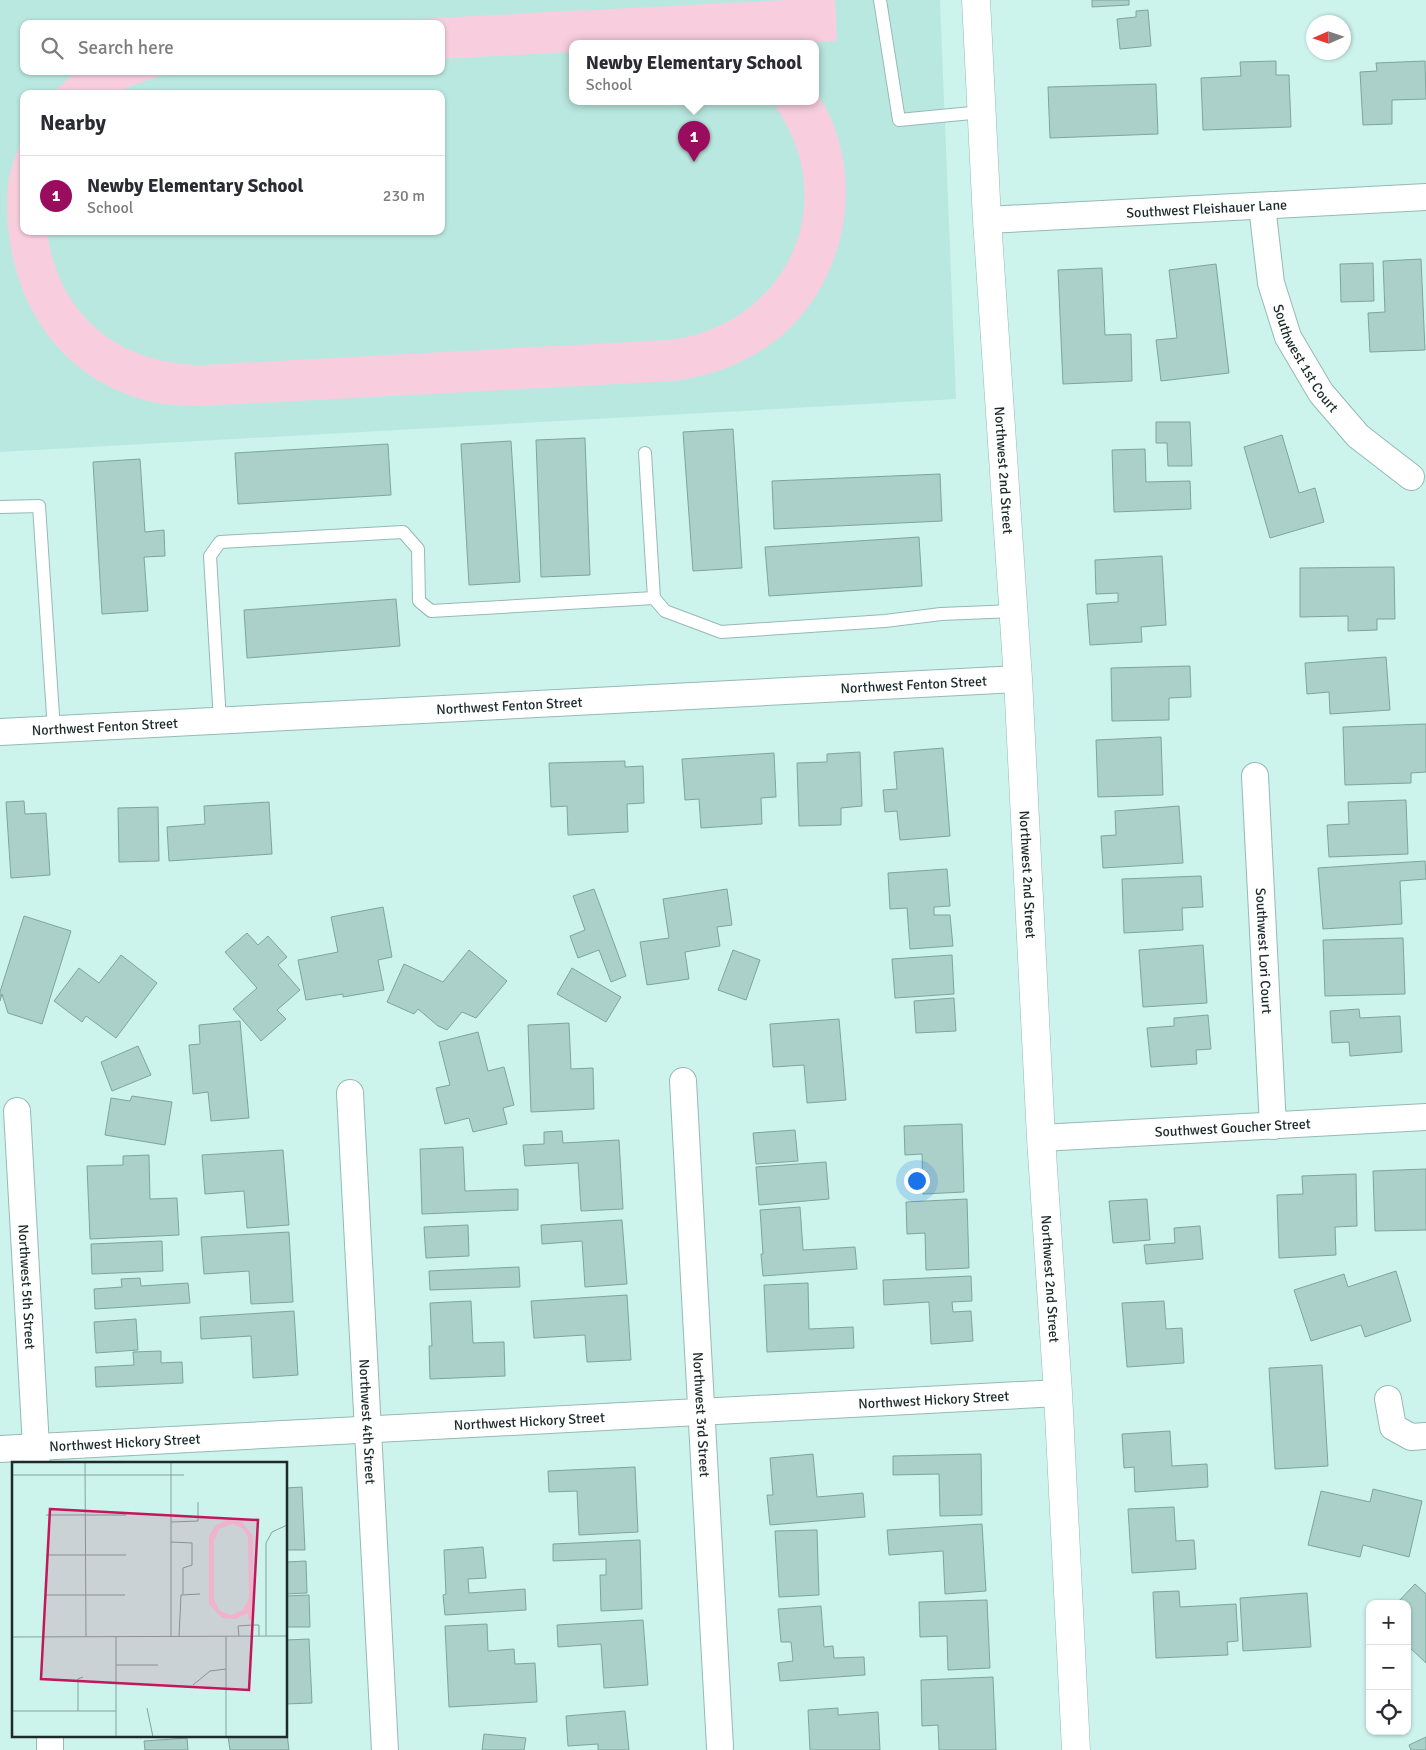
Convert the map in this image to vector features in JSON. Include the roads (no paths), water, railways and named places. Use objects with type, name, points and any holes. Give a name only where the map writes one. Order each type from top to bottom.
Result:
[{"type":"main road","name":"Northwest 2nd Street","points":[[976,0],[987,220],[1018,679],[1041,1138],[1058,1393],[1076,1750]]},
{"type":"street","name":"Southwest Fleishauer Lane","points":[[987,220],[1426,197]]},
{"type":"street","name":"Southwest 1st Court","points":[[1262,206],[1271,283],[1288,337],[1321,393],[1358,436],[1411,477]]},
{"type":"street","name":"Northwest Fenton Street","points":[[0,732],[1018,679]]},
{"type":"street","name":"Southwest Lori Court","points":[[1255,776],[1272,1126]]},
{"type":"street","name":"Northwest 3rd Street","points":[[683,1082],[720,1748]]},
{"type":"street","name":"Northwest 4th Street","points":[[350,1094],[385,1750]]},
{"type":"street","name":"Northwest 5th Street","points":[[17,1111],[37,1456]]},
{"type":"street","name":"Southwest Goucher Street","points":[[1041,1138],[1426,1118]]},
{"type":"street","name":"Northwest Hickory Street","points":[[0,1449],[37,1456],[368,1430],[1058,1393]]},
{"type":"street","points":[[1388,1399],[1393,1427],[1411,1437],[1426,1436]]},
{"type":"lane","points":[[880,0],[899,120],[982,112]]},
{"type":"lane","points":[[644,453],[654,598],[665,611],[721,632],[885,621],[941,614],[1014,612]]},
{"type":"lane","points":[[0,507],[39,506],[54,730]]},
{"type":"lane","points":[[220,721],[210,556],[220,542],[403,532],[418,549],[419,601],[431,611],[654,598]]},
{"type":"place","name":"Newby Elementary School","points":[[694,162]]}]
